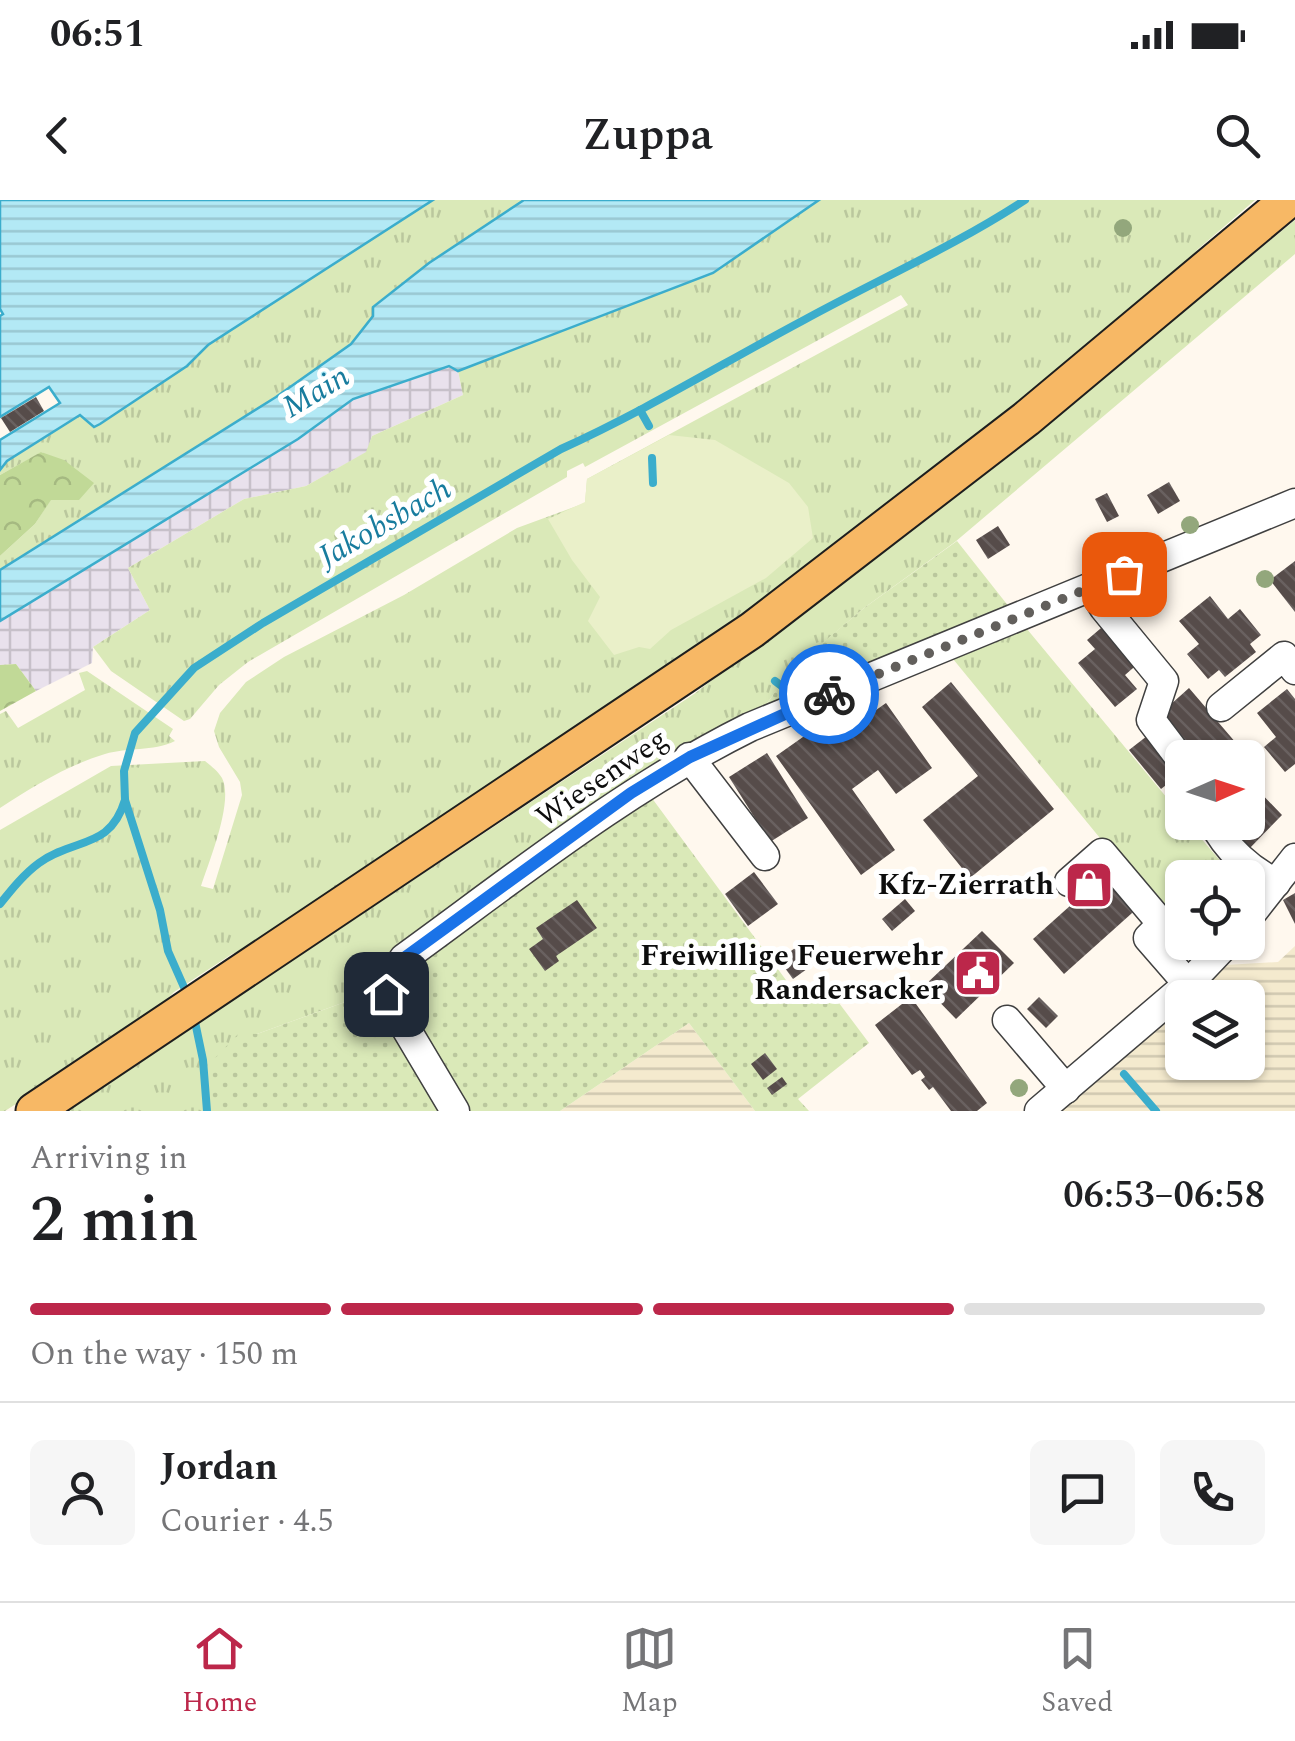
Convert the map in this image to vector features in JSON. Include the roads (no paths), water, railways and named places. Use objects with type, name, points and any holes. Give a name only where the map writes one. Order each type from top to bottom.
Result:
[{"type":"main road","points":[[34,1111],[752,630],[1026,419],[1288,200]]},
{"type":"street","name":"Wiesenweg","points":[[455,1111],[386,994],[391,977],[404,958],[631,793],[690,757],[804,705],[1295,503]]},
{"type":"street","points":[[1091,587],[1164,681],[1151,720],[1166,740]]},
{"type":"street","points":[[1222,707],[1284,656],[1295,670]]},
{"type":"street","points":[[690,757],[765,856]]},
{"type":"street","points":[[1221,840],[1260,875],[1276,883]]},
{"type":"street","points":[[1069,882],[1102,853],[1162,924],[1148,938],[1185,980]]},
{"type":"street","points":[[1265,897],[1295,858]]},
{"type":"street","points":[[1192,980],[1211,960]]},
{"type":"street","points":[[1039,1111],[1165,1004]]},
{"type":"street","points":[[1008,1020],[1066,1089]]},
{"type":"water","points":[[0,200],[433,200],[208,345],[187,366],[100,424],[94,427],[80,415],[7,461],[0,470],[0,440],[60,403],[49,387],[0,417]]},
{"type":"water","name":"Main","points":[[524,200],[819,200],[713,273],[458,371],[449,366],[353,399],[298,439],[0,621],[0,570],[276,397],[351,344],[373,316],[373,307],[429,263]]},
{"type":"waterway","name":"Jakobsbach","points":[[187,994],[168,951],[160,910],[125,800],[124,771],[135,733],[194,668],[263,623],[561,449],[944,248],[1025,200]]},
{"type":"waterway","points":[[640,410],[649,426]]},
{"type":"waterway","points":[[652,458],[653,483]]},
{"type":"waterway","points":[[775,681],[800,700]]},
{"type":"waterway","points":[[0,904],[39,863],[101,835],[118,816],[125,800]]},
{"type":"waterway","name":"Jakobsbach","points":[[194,1017],[203,1060],[207,1111]]},
{"type":"waterway","points":[[1124,1074],[1156,1111]]},
{"type":"place","name":"Kfz-Zierrath","points":[[1089,885]]},
{"type":"place","name":"Freiwillige Feuerwehr Randersacker","points":[[978,973]]}]
